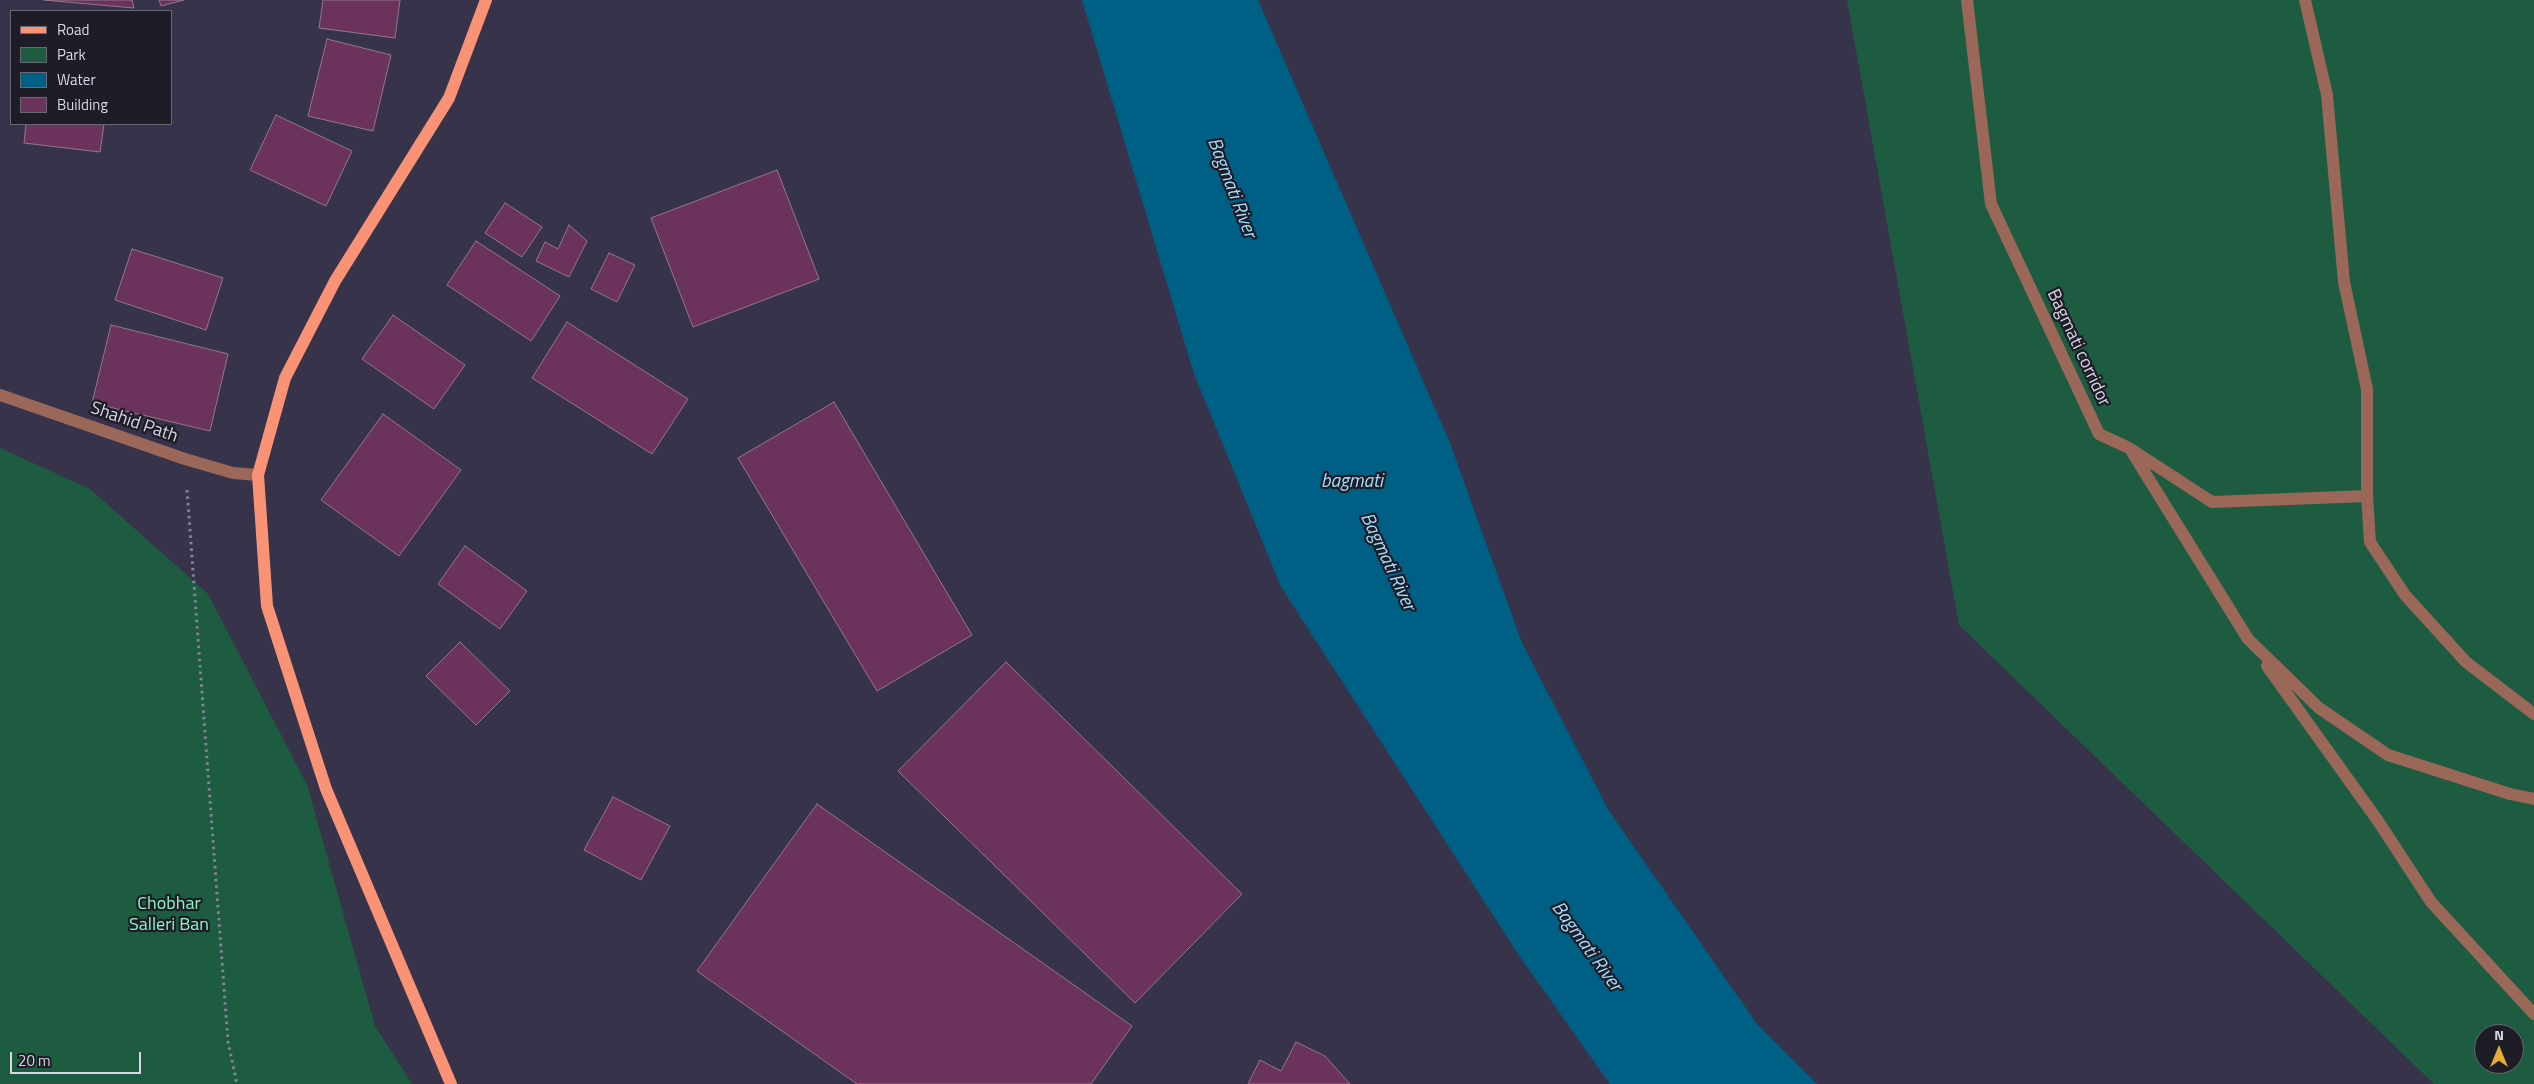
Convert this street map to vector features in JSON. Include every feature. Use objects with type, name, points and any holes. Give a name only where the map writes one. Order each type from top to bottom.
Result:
[{"type":"main road","points":[[451,1084],[326,788],[267,606],[258,475],[285,378],[335,281],[449,98],[486,0]]},
{"type":"street","name":"Bagmati corridor","points":[[1967,0],[1991,204],[2099,434],[2129,448],[2212,502],[2367,496]]},
{"type":"street","points":[[2305,0],[2326,95],[2344,282],[2367,389],[2367,496],[2370,542],[2405,595],[2466,662],[2534,714]]},
{"type":"street","name":"Shahid Path","points":[[0,395],[185,460],[233,473],[258,475]]},
{"type":"street","points":[[2129,448],[2248,639],[2378,821],[2431,902],[2534,1014]]},
{"type":"street","points":[[2248,639],[2319,708],[2388,755],[2510,794],[2534,799]]},
{"type":"path","points":[[185,460],[228,1042],[237,1084]]},
{"type":"green space","points":[[1847,0],[2534,0],[2534,1084],[2434,1084],[1959,625]]},
{"type":"green space","name":"Chobhar Salleri Ban","points":[[0,448],[90,489],[208,594],[307,785],[375,1026],[412,1084],[0,1084]]},
{"type":"water","name":"bagmati","points":[[1082,0],[1258,0],[1450,443],[1522,643],[1609,811],[1757,1024],[1817,1084],[1610,1084],[1522,960],[1281,587],[1194,374]]},
{"type":"building","points":[[44,0],[132,0],[134,8]]},
{"type":"building","points":[[159,0],[184,0],[161,6]]},
{"type":"building","points":[[323,0],[400,0],[395,38],[319,28]]},
{"type":"building","points":[[327,39],[391,55],[373,131],[308,116]]},
{"type":"building","points":[[276,115],[352,151],[326,206],[250,170]]},
{"type":"building","points":[[26,125],[104,125],[100,152],[24,143]]},
{"type":"building","points":[[777,170],[819,279],[693,327],[651,218]]},
{"type":"building","points":[[505,203],[542,227],[522,257],[485,233]]},
{"type":"building","points":[[569,225],[587,241],[569,277],[536,261],[545,242],[558,249]]},
{"type":"building","points":[[476,241],[560,296],[531,341],[447,285]]},
{"type":"building","points":[[132,249],[223,278],[206,330],[115,300]]},
{"type":"building","points":[[609,253],[635,265],[617,302],[591,289]]},
{"type":"building","points":[[393,315],[465,365],[434,409],[362,359]]},
{"type":"building","points":[[567,322],[688,399],[652,454],[532,378]]},
{"type":"building","points":[[111,325],[228,354],[210,431],[92,403]]},
{"type":"building","points":[[834,402],[972,635],[877,691],[738,458]]},
{"type":"building","points":[[383,414],[461,470],[399,556],[321,500]]},
{"type":"building","points":[[465,546],[527,591],[500,629],[438,584]]},
{"type":"building","points":[[460,642],[510,691],[476,725],[426,676]]},
{"type":"building","points":[[1006,662],[1242,894],[1135,1003],[898,771]]},
{"type":"building","points":[[613,797],[670,826],[641,880],[584,850]]},
{"type":"building","points":[[817,804],[1132,1026],[1091,1084],[857,1084],[697,971]]},
{"type":"building","points":[[1296,1042],[1325,1056],[1350,1084],[1248,1084],[1260,1060],[1281,1071]]},
{"type":"water label","name":"Bagmati River","points":[[1231,188]]},
{"type":"water label","name":"Bagmati River","points":[[1387,562]]},
{"type":"water label","name":"Bagmati River","points":[[1586,947]]}]
